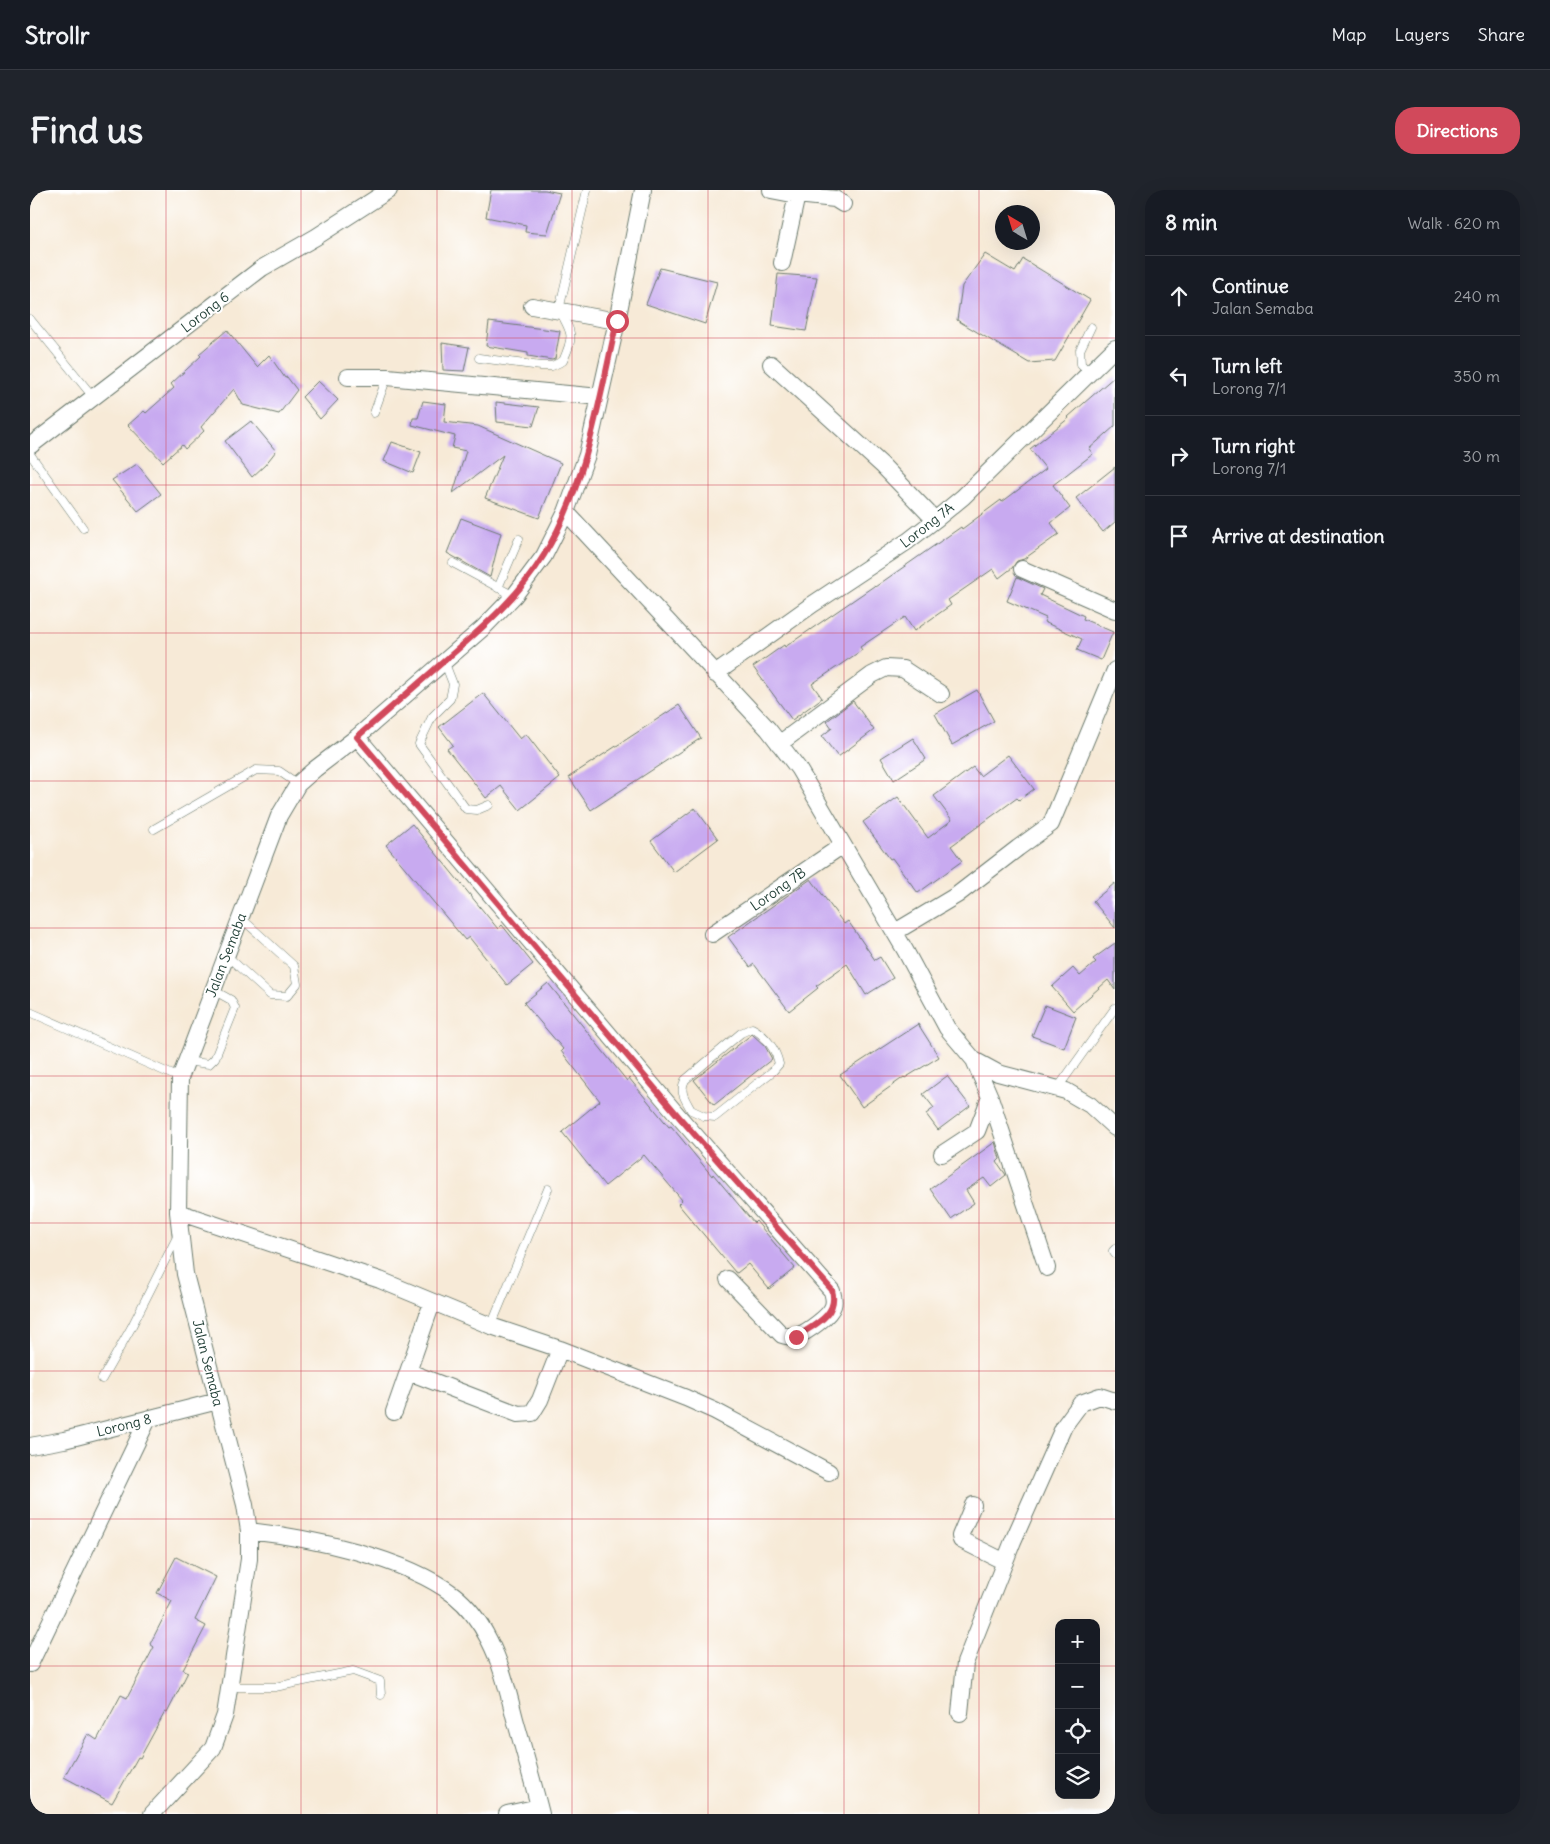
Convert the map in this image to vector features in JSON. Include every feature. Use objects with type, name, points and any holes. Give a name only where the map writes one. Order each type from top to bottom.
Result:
[{"type":"street","name":"Lorong 6","points":[[30,446],[262,268],[316,238],[389,190]]},
{"type":"street","name":"Jalan Semaba","points":[[152,1814],[213,1748],[225,1716],[249,1559],[250,1531],[245,1505],[185,1274],[178,1212],[180,1078],[279,816],[298,784],[357,737],[483,628],[514,596],[544,556],[566,512],[587,455],[617,321],[643,190]]},
{"type":"street","points":[[771,190],[797,196],[835,199],[843,204]]},
{"type":"street","points":[[782,263],[797,196]]},
{"type":"street","points":[[532,306],[617,321]]},
{"type":"street","name":"Lorong 7A","points":[[716,674],[813,604],[908,542],[964,497],[1115,348]]},
{"type":"street","points":[[771,364],[882,465],[935,520]]},
{"type":"street","points":[[348,377],[387,377],[600,397]]},
{"type":"street","points":[[566,512],[768,729],[798,768],[895,932],[947,1028],[974,1060],[990,1097],[1047,1268]]},
{"type":"street","points":[[1022,569],[1115,610]]},
{"type":"street","points":[[779,744],[872,675],[886,668],[903,669],[941,694]]},
{"type":"street","points":[[895,932],[957,895],[1051,824],[1115,670]]},
{"type":"street","points":[[357,737],[685,1114],[832,1290],[833,1308],[826,1316],[796,1337],[782,1335],[728,1279]]},
{"type":"street","name":"Lorong 7B","points":[[712,934],[843,844]]},
{"type":"street","points":[[974,1060],[998,1073],[1066,1091],[1090,1105],[1115,1128]]},
{"type":"street","points":[[942,1154],[977,1131],[990,1097]]},
{"type":"street","points":[[178,1212],[380,1280],[491,1326],[560,1349],[715,1411],[829,1472]]},
{"type":"street","points":[[394,1412],[432,1303]]},
{"type":"street","points":[[409,1372],[518,1414],[532,1413],[540,1400],[560,1349]]},
{"type":"street","points":[[960,1714],[965,1663],[1005,1562],[1064,1426],[1081,1403],[1100,1396],[1115,1402]]},
{"type":"street","name":"Lorong 8","points":[[30,1446],[64,1440],[218,1401]]},
{"type":"street","points":[[30,1664],[148,1419]]},
{"type":"street","points":[[974,1505],[960,1536],[961,1540],[1005,1562]]},
{"type":"street","points":[[250,1531],[288,1535],[364,1554],[426,1579],[454,1596],[474,1615],[489,1639],[503,1673],[540,1810],[507,1814]]},
{"type":"lane","points":[[479,358],[541,366],[552,366],[563,362],[571,342],[568,326],[559,310],[586,190]]},
{"type":"lane","points":[[30,319],[94,398]]},
{"type":"lane","points":[[1090,373],[1081,364],[1080,350],[1091,327]]},
{"type":"lane","points":[[374,413],[387,377]]},
{"type":"lane","points":[[30,454],[83,528]]},
{"type":"lane","points":[[498,588],[519,539]]},
{"type":"lane","points":[[454,563],[514,596]]},
{"type":"lane","points":[[444,661],[453,684],[450,699],[432,718],[419,744],[466,809],[477,810],[489,805]]},
{"type":"lane","points":[[154,829],[256,770],[279,771],[298,784]]},
{"type":"lane","points":[[226,954],[270,995],[287,996],[297,984],[294,966],[240,917]]},
{"type":"lane","points":[[186,1061],[209,1064],[215,1058],[235,1008],[231,1000],[213,990]]},
{"type":"lane","points":[[1057,1089],[1115,1008]]},
{"type":"lane","points":[[30,1012],[180,1078]]},
{"type":"lane","points":[[752,1028],[759,1032],[777,1054],[779,1064],[773,1071],[715,1117],[685,1114],[681,1087],[685,1080],[741,1033],[752,1028]]},
{"type":"lane","points":[[491,1326],[548,1189]]},
{"type":"lane","points":[[102,1379],[131,1328],[180,1231]]},
{"type":"lane","points":[[1115,1249],[1113,1251],[1115,1254]]},
{"type":"lane","points":[[230,1687],[275,1687],[353,1671],[380,1681],[381,1695]]},
{"type":"building","points":[[491,190],[545,190],[560,193],[547,234],[525,232],[526,225],[486,217]]},
{"type":"building","points":[[985,254],[1015,272],[1023,259],[1090,300],[1055,361],[1029,363],[957,320],[962,286]]},
{"type":"building","points":[[660,268],[717,282],[705,324],[646,304]]},
{"type":"building","points":[[778,274],[817,277],[806,331],[772,326]]},
{"type":"building","points":[[489,322],[560,331],[555,359],[528,356],[528,353],[486,346]]},
{"type":"building","points":[[227,330],[257,367],[269,355],[285,378],[287,377],[297,390],[279,414],[243,405],[234,389],[201,427],[204,431],[185,449],[182,445],[163,462],[128,425],[144,411],[146,413],[174,388],[171,384],[201,356],[199,354]]},
{"type":"building","points":[[442,343],[469,347],[464,371],[443,370]]},
{"type":"building","points":[[1115,376],[1115,426],[1089,449],[1093,454],[1053,485],[1070,508],[1051,523],[1059,534],[1024,559],[1017,561],[1012,568],[999,578],[993,569],[948,600],[951,605],[914,631],[905,617],[860,647],[862,650],[812,684],[822,698],[792,720],[753,667],[875,587],[961,527],[962,529],[1001,500],[1002,502],[1046,469],[1030,449],[1069,418]]},
{"type":"building","points":[[318,381],[338,400],[320,419],[302,397]]},
{"type":"building","points":[[423,401],[446,404],[444,422],[478,426],[561,463],[539,518],[485,498],[503,455],[453,493],[466,451],[452,448],[455,436],[412,425],[413,418],[418,418]]},
{"type":"building","points":[[496,402],[539,407],[533,426],[497,422]]},
{"type":"building","points":[[251,421],[276,451],[252,477],[225,441]]},
{"type":"building","points":[[392,442],[421,452],[413,473],[384,461]]},
{"type":"building","points":[[137,464],[161,494],[138,511],[112,480]]},
{"type":"building","points":[[1115,467],[1115,522],[1103,532],[1076,498]]},
{"type":"building","points":[[461,518],[501,533],[490,577],[447,553]]},
{"type":"building","points":[[1017,577],[1043,589],[1040,595],[1084,616],[1083,619],[1113,632],[1101,660],[1077,650],[1082,639],[1044,622],[1046,618],[1007,601]]},
{"type":"building","points":[[977,690],[994,721],[952,745],[935,714]]},
{"type":"building","points":[[483,693],[520,739],[526,734],[560,778],[520,810],[501,786],[486,798],[447,749],[453,745],[439,727]]},
{"type":"building","points":[[853,701],[874,730],[838,757],[822,736],[832,728],[827,721]]},
{"type":"building","points":[[679,705],[701,738],[591,810],[569,777]]},
{"type":"building","points":[[913,738],[926,759],[894,780],[881,758]]},
{"type":"building","points":[[1008,755],[1034,789],[1019,800],[1017,798],[951,846],[962,861],[918,893],[863,822],[898,797],[928,838],[952,820],[934,796],[973,767],[980,776]]},
{"type":"building","points":[[695,808],[718,839],[674,872],[651,841]]},
{"type":"building","points":[[412,824],[498,929],[502,925],[533,964],[507,985],[469,937],[465,940],[386,845]]},
{"type":"building","points":[[811,879],[844,924],[848,921],[875,960],[880,957],[893,978],[866,995],[847,964],[816,986],[818,988],[789,1011],[754,964],[750,967],[728,937]]},
{"type":"building","points":[[1115,883],[1115,928],[1093,901]]},
{"type":"building","points":[[1115,943],[1115,990],[1108,980],[1073,1011],[1052,987],[1073,968],[1080,976],[1096,962],[1093,959]]},
{"type":"building","points":[[548,983],[627,1081],[629,1078],[669,1127],[671,1126],[754,1223],[756,1221],[795,1268],[769,1289],[748,1264],[737,1273],[735,1272],[678,1204],[682,1200],[644,1155],[605,1186],[562,1132],[600,1101],[561,1051],[563,1049],[524,1003]]},
{"type":"building","points":[[1045,1005],[1076,1017],[1064,1048],[1032,1036]]},
{"type":"building","points":[[918,1024],[939,1057],[904,1077],[862,1107],[840,1075]]},
{"type":"building","points":[[752,1034],[765,1046],[772,1059],[714,1105],[694,1080]]},
{"type":"building","points":[[947,1076],[970,1106],[938,1130],[926,1114],[934,1108],[923,1094]]},
{"type":"building","points":[[995,1142],[1000,1159],[997,1162],[1006,1175],[991,1187],[984,1178],[966,1190],[974,1203],[951,1219],[930,1189]]},
{"type":"building","points":[[176,1557],[216,1577],[195,1620],[206,1626],[183,1670],[188,1672],[167,1713],[165,1712],[140,1758],[138,1757],[112,1803],[64,1777],[88,1734],[97,1740],[121,1695],[127,1698],[154,1647],[150,1644],[172,1601],[157,1593]]},
{"type":"route","points":[[617,321],[587,455],[566,512],[544,556],[514,596],[483,628],[357,737],[680,1118],[832,1290],[833,1308],[826,1316],[796,1337]]}]
